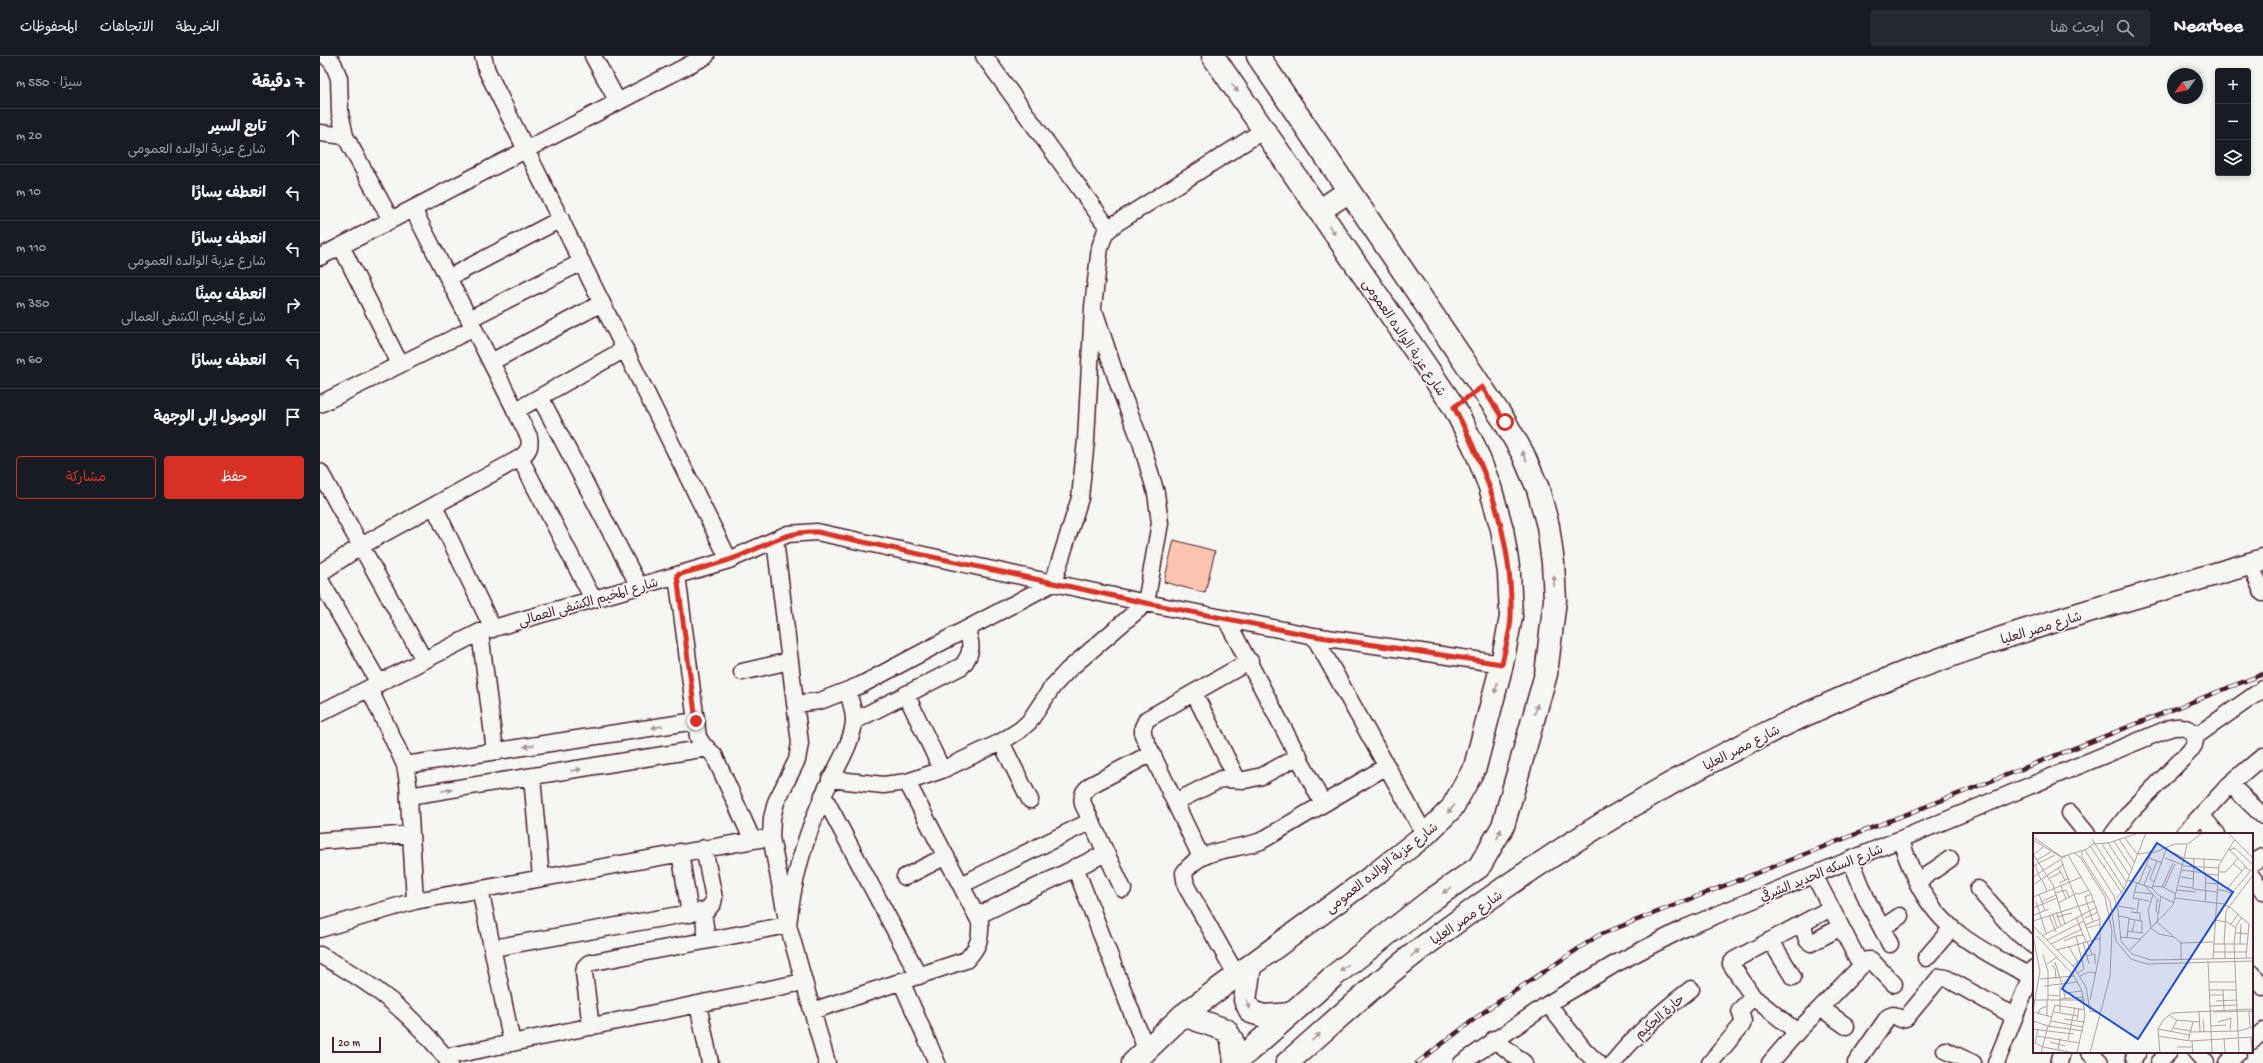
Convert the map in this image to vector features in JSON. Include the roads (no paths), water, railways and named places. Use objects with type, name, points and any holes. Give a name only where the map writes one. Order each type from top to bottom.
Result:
[{"type":"street","points":[[326,56],[333,63],[339,78],[340,113],[345,136],[391,220]]},
{"type":"street","points":[[483,56],[487,71],[527,149],[729,560]]},
{"type":"street","points":[[593,56],[618,102]]},
{"type":"street","points":[[320,257],[618,102],[688,60],[706,56]]},
{"type":"street","points":[[984,56],[1109,229]]},
{"type":"street","name":"شارع عزبة الوالده العمومى","points":[[1140,1056],[1183,1015],[1378,872],[1425,835],[1452,808],[1475,767],[1502,664],[1511,617],[1509,573],[1502,529],[1485,473],[1474,446],[1454,407],[1213,56]]},
{"type":"street","points":[[1235,1063],[1290,1014],[1382,938],[1479,867],[1502,826],[1546,674],[1554,600],[1553,562],[1548,526],[1538,489],[1523,454],[1505,422],[1482,387],[1258,56]]},
{"type":"street","points":[[795,704],[820,701],[847,691],[966,630],[1053,583],[1080,498],[1086,440],[1093,307],[1100,247],[1104,233],[1264,130]]},
{"type":"street","points":[[320,133],[345,136]]},
{"type":"street","points":[[1319,211],[1349,191]]},
{"type":"street","points":[[320,573],[361,546],[520,458],[526,453],[530,445],[515,411],[413,209]]},
{"type":"street","points":[[448,278],[561,219]]},
{"type":"street","points":[[341,246],[400,364]]},
{"type":"street","points":[[320,404],[400,364],[582,262]]},
{"type":"street","points":[[490,362],[602,303]]},
{"type":"street","points":[[830,779],[882,785],[907,782],[942,770],[1001,742],[1020,730],[1029,722],[1049,692],[1068,670],[1146,603],[1160,523],[1156,492],[1142,442],[1119,386],[1093,307]]},
{"type":"street","points":[[515,411],[625,349]]},
{"type":"street","points":[[1454,407],[1482,387]]},
{"type":"street","points":[[540,397],[639,586]]},
{"type":"street","points":[[520,458],[594,599]]},
{"type":"street","points":[[320,472],[424,660]]},
{"type":"street","points":[[434,506],[487,630],[495,751]]},
{"type":"street","name":"شارع المخيم الكشفى العمالى","points":[[320,712],[487,630],[729,560],[795,533],[817,532],[1146,603],[1314,636],[1502,664]]},
{"type":"street","points":[[775,540],[800,743],[797,760],[776,802],[772,818],[771,837],[788,925],[827,1063]]},
{"type":"street","points":[[2257,562],[2263,593]]},
{"type":"street","name":"شارع مصر العليا","points":[[1287,1063],[1422,948],[1498,894],[1573,844],[1650,796],[1751,741],[1851,695],[1916,668],[2005,637],[2257,562]]},
{"type":"street","points":[[677,575],[698,737],[714,755],[752,839]]},
{"type":"street","points":[[320,580],[374,686],[405,765],[409,796],[415,901]]},
{"type":"street","points":[[1226,619],[1250,661],[1323,804]]},
{"type":"street","points":[[854,722],[962,666],[968,658],[971,649],[971,639],[966,630]]},
{"type":"street","points":[[1314,636],[1425,835]]},
{"type":"street","points":[[742,672],[790,661]]},
{"type":"street","points":[[1201,856],[1143,735],[1143,727],[1147,719],[1250,661]]},
{"type":"street","points":[[2114,833],[2130,812],[2190,751],[2194,745],[2196,736],[2263,690]]},
{"type":"street","points":[[788,925],[791,893],[798,861],[823,795],[849,738],[854,722],[853,706],[847,691]]},
{"type":"street","points":[[1194,693],[1237,779]]},
{"type":"street","points":[[906,694],[942,770]]},
{"type":"street","points":[[405,765],[696,721]]},
{"type":"street","name":"شارع السكه الحديد الشرقي","points":[[1462,1063],[1548,1004],[1615,964],[1685,928],[1901,841],[2170,728],[2184,727],[2189,729],[2196,736]]},
{"type":"street","points":[[1001,742],[1030,800]]},
{"type":"street","points":[[409,796],[707,748]]},
{"type":"street","points":[[1123,889],[1082,804],[1081,797],[1084,791],[1152,753]]},
{"type":"street","points":[[1175,802],[1212,782],[1221,779],[1254,779],[1299,756]]},
{"type":"street","points":[[2185,833],[2230,784],[2263,756]]},
{"type":"street","points":[[1290,1014],[1264,1016],[1251,1012],[1245,1000],[1244,971],[1184,880],[1184,873],[1188,867],[1201,856],[1222,850],[1248,846],[1261,841],[1386,766]]},
{"type":"street","points":[[532,777],[541,878]]},
{"type":"street","points":[[812,1011],[966,960],[976,950],[981,937],[980,922],[907,782]]},
{"type":"street","points":[[2230,784],[2263,816]]},
{"type":"street","points":[[823,795],[919,976]]},
{"type":"street","points":[[2070,813],[2086,833]]},
{"type":"street","points":[[2201,815],[2216,833]]},
{"type":"street","points":[[961,885],[1091,821]]},
{"type":"street","points":[[320,842],[411,834]]},
{"type":"street","points":[[320,929],[415,901],[752,839],[771,837]]},
{"type":"street","points":[[1901,841],[1917,882],[1934,909],[1951,929],[1975,947],[2032,972],[1996,1063]]},
{"type":"street","points":[[493,948],[697,913],[710,908],[714,898],[704,848]]},
{"type":"street","points":[[680,852],[697,913],[707,940]]},
{"type":"street","points":[[977,916],[1106,852]]},
{"type":"street","points":[[904,877],[946,856]]},
{"type":"street","points":[[2253,863],[2263,857]]},
{"type":"street","points":[[1917,882],[1950,859]]},
{"type":"street","points":[[1851,860],[1856,877],[1890,944]]},
{"type":"street","points":[[1479,867],[1498,894]]},
{"type":"street","points":[[1075,868],[1140,1056]]},
{"type":"street","points":[[1814,875],[1857,958],[1862,961],[1871,960],[1894,984]]},
{"type":"street","points":[[2253,878],[2263,891]]},
{"type":"street","points":[[480,889],[512,1043]]},
{"type":"street","points":[[1978,889],[2015,932],[2033,945]]},
{"type":"street","points":[[1797,1032],[1752,997],[1731,964],[1734,960],[1803,925],[1831,908]]},
{"type":"street","points":[[1882,928],[1900,916]]},
{"type":"street","points":[[591,1026],[584,973],[585,967],[589,963],[788,925]]},
{"type":"street","points":[[1803,925],[1807,940],[1811,943],[1841,928]]},
{"type":"street","points":[[1926,958],[1951,929]]},
{"type":"street","points":[[1772,940],[1793,977]]},
{"type":"street","points":[[320,955],[383,993],[416,1023],[448,1060],[512,1043],[803,982]]},
{"type":"street","points":[[1775,1061],[1797,1032],[1867,960]]},
{"type":"street","points":[[2253,975],[2263,987]]},
{"type":"street","points":[[1856,1063],[1890,1015],[1901,1019],[1909,1016],[1937,979],[1943,977],[2014,1016]]},
{"type":"street","points":[[901,981],[937,1063]]},
{"type":"street","name":"حارة الحكيم","points":[[1613,1063],[1631,1040],[1660,1013],[1691,989]]},
{"type":"street","points":[[1710,1063],[1742,1025],[1744,1021],[1740,1010],[1752,997]]},
{"type":"street","points":[[698,1004],[710,1063]]},
{"type":"street","points":[[1548,1004],[1585,1051],[1598,1063]]},
{"type":"street","points":[[1821,1008],[1846,1026]]},
{"type":"street","points":[[1183,1015],[1226,1030],[1232,1040],[1235,1063]]},
{"type":"street","points":[[2253,1039],[2263,1032]]},
{"type":"street","points":[[1494,1040],[1524,1063]]},
{"type":"street","points":[[1945,1050],[1973,1063]]},
{"type":"street","points":[[2059,1063],[2062,1053]]},
{"type":"street","points":[[2090,1053],[2100,1063]]},
{"type":"street","points":[[2159,1063],[2169,1053]]},
{"type":"street","points":[[2197,1053],[2206,1063]]},
{"type":"street","points":[[2227,1063],[2238,1053]]},
{"type":"railway","points":[[1417,1063],[1489,1008],[1599,935],[2263,674]]}]
